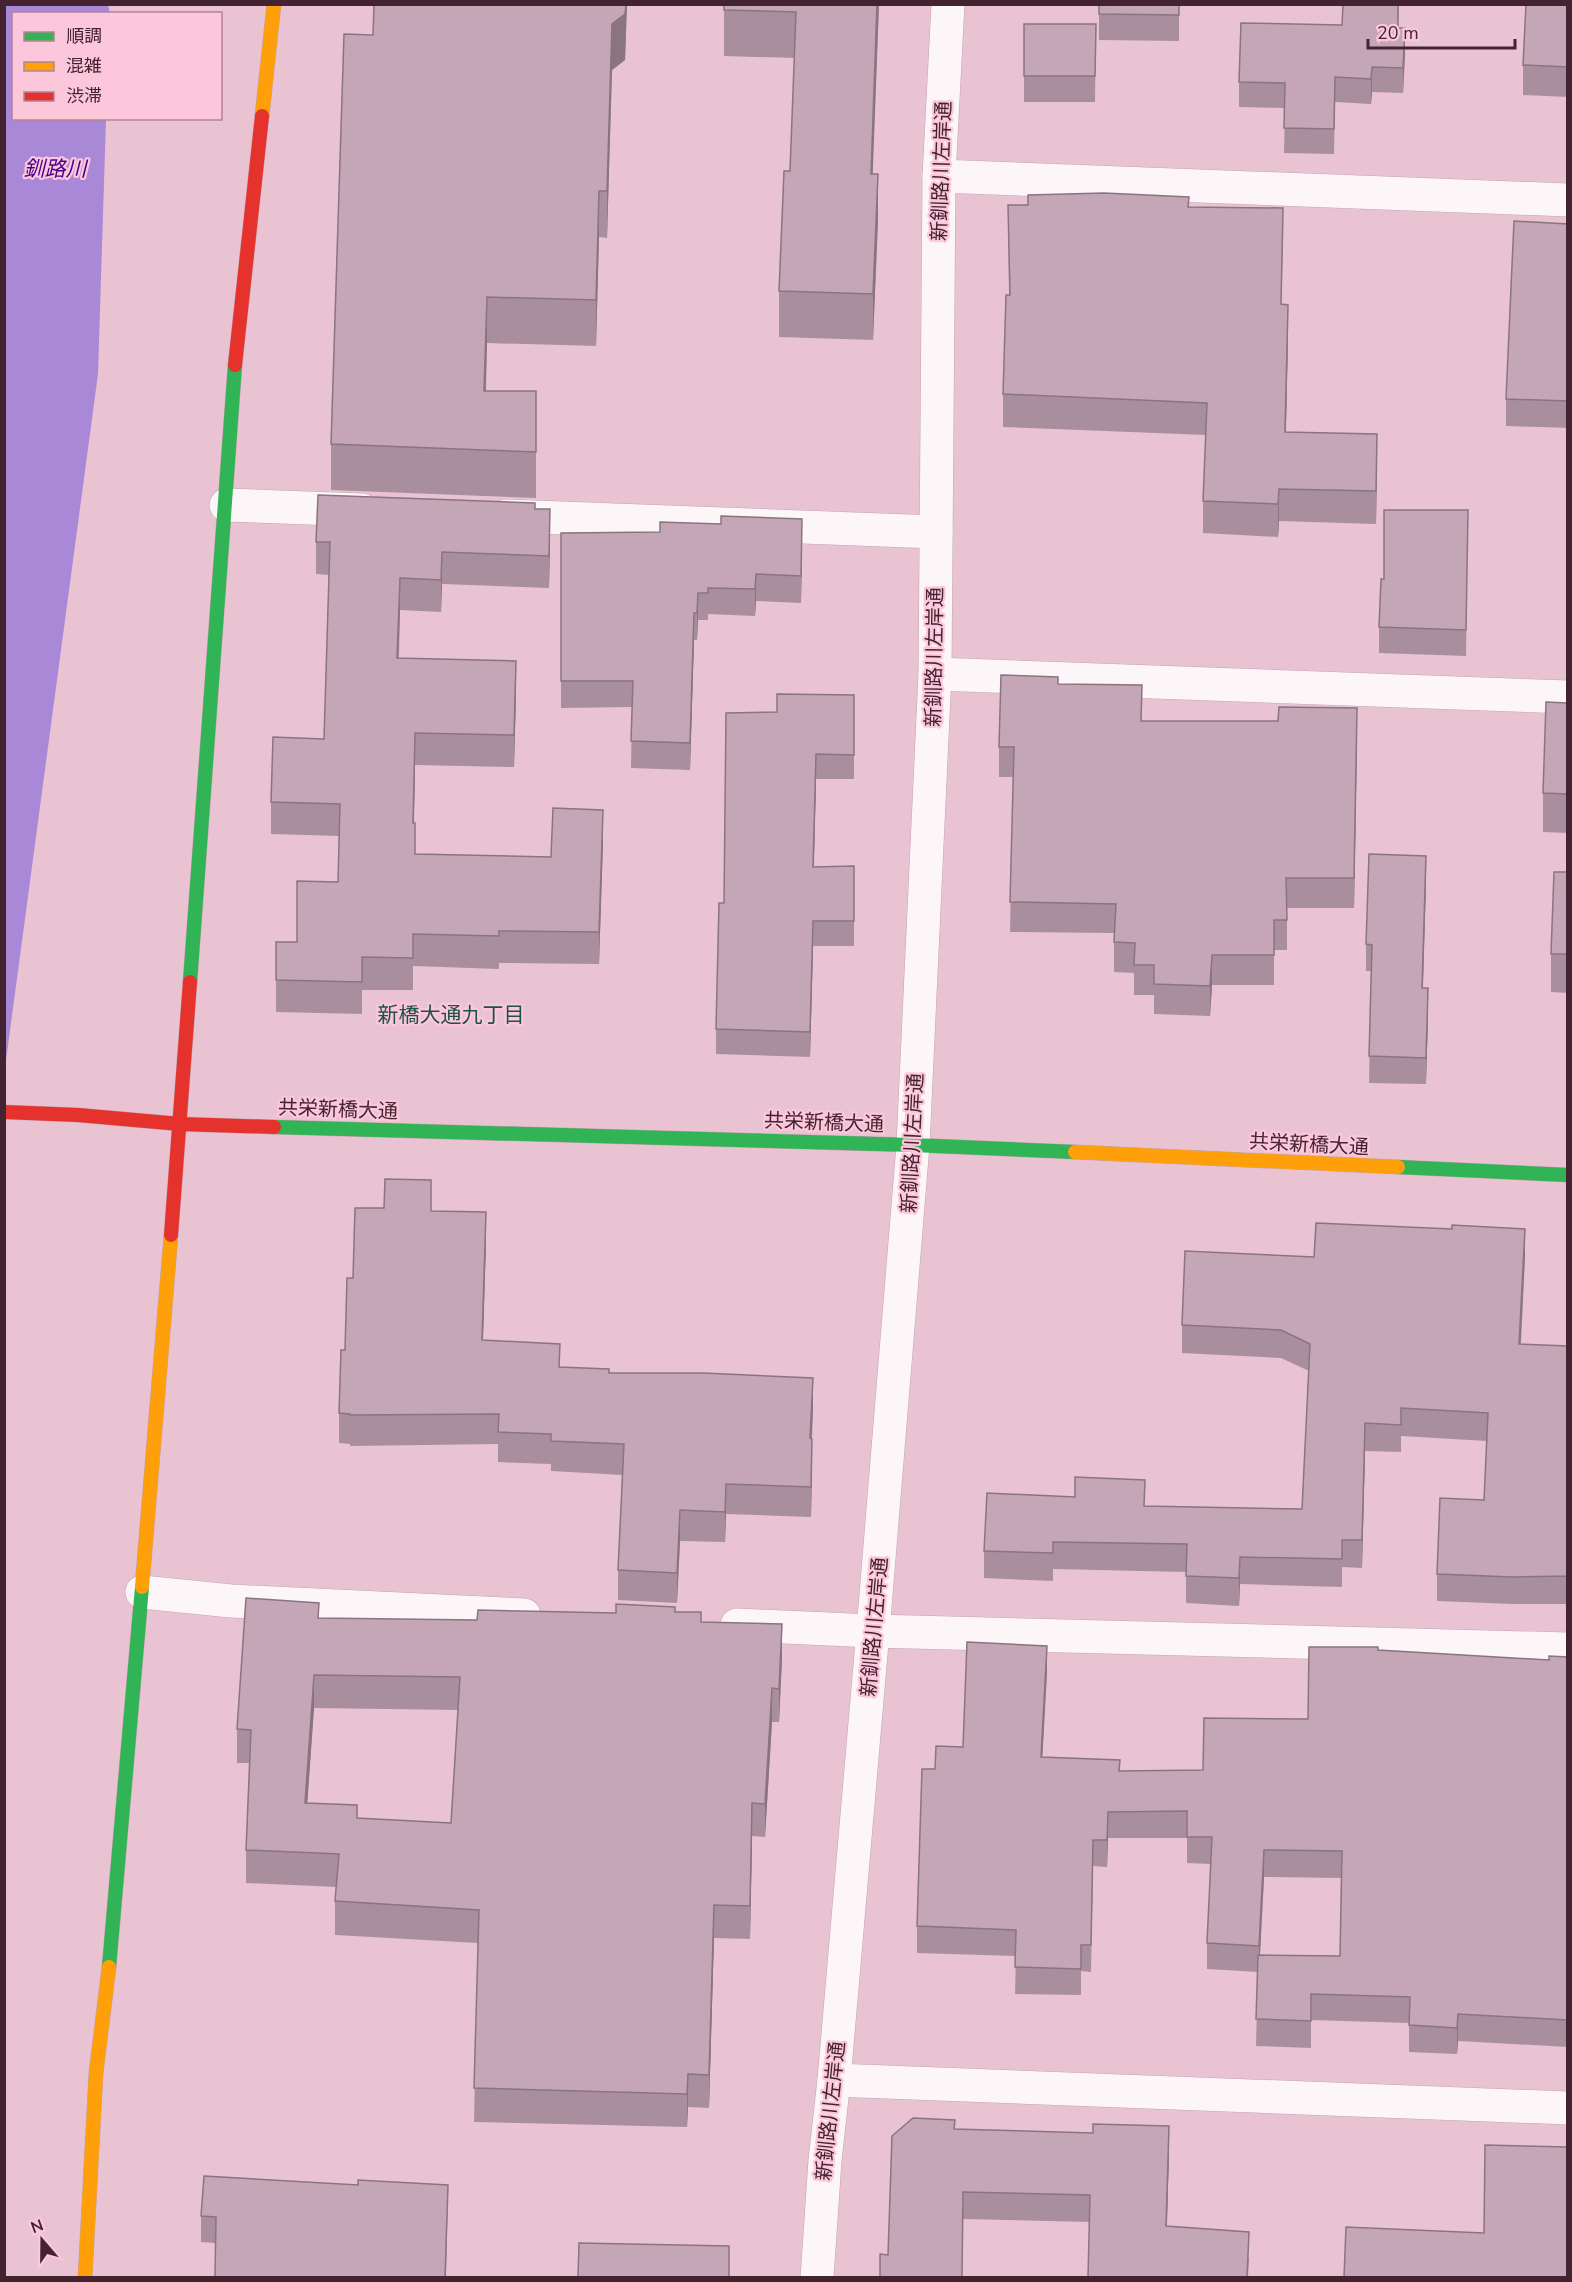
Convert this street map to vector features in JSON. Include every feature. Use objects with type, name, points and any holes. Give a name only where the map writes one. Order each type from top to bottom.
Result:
[{"type":"street","points":[[85,2277],[96,2073],[112,1939],[142,1592],[180,1124],[238,327],[274,4]]},
{"type":"street","name":"新釧路川左岸通","points":[[817,2277],[825,2160],[873,1631],[913,1145],[935,674],[939,176],[948,4]]},
{"type":"street","points":[[939,176],[1568,200]]},
{"type":"street","points":[[226,505],[391,512]]},
{"type":"street","points":[[474,515],[936,532]]},
{"type":"street","points":[[935,674],[1568,697]]},
{"type":"street","name":"共栄新橋大通","points":[[4,1112],[78,1114],[180,1124],[913,1145],[1568,1175]]},
{"type":"street","points":[[142,1592],[231,1602],[552,1616]]},
{"type":"street","points":[[707,1624],[873,1631],[1568,1650]]},
{"type":"street","points":[[834,2080],[1568,2108]]},
{"type":"water","name":"釧路川","points":[[5,4],[108,4],[110,12],[12,12],[12,120],[106,120],[98,374],[5,1068]]},
{"type":"building","points":[[374,4],[626,4],[625,14],[612,24],[607,191],[599,191],[596,300],[487,297],[484,391],[536,391],[536,452],[331,444],[344,34],[373,35]]},
{"type":"building","points":[[724,4],[877,4],[871,174],[878,174],[873,294],[779,291],[784,171],[790,171],[796,12],[724,10]]},
{"type":"building","points":[[1099,4],[1179,4],[1179,15],[1099,14]]},
{"type":"building","points":[[1343,4],[1398,4],[1398,28],[1405,28],[1403,68],[1372,67],[1371,79],[1335,77],[1334,129],[1284,128],[1285,83],[1239,82],[1241,23],[1342,25]]},
{"type":"building","points":[[1526,4],[1568,4],[1568,67],[1523,65]]},
{"type":"building","points":[[1024,24],[1096,24],[1095,76],[1024,76]]},
{"type":"building","points":[[1104,193],[1189,197],[1188,207],[1283,208],[1281,304],[1288,305],[1285,432],[1377,434],[1376,491],[1279,489],[1278,504],[1203,501],[1207,403],[1003,394],[1006,295],[1010,295],[1008,205],[1028,205],[1028,195]]},
{"type":"building","points":[[1514,221],[1568,224],[1568,401],[1506,399]]},
{"type":"building","points":[[318,495],[535,503],[535,509],[550,509],[549,556],[442,552],[441,580],[400,578],[397,658],[516,661],[514,735],[415,733],[413,823],[415,823],[415,854],[551,857],[553,808],[603,810],[599,932],[499,931],[499,936],[413,934],[413,958],[362,957],[362,982],[276,980],[276,942],[297,942],[297,881],[338,882],[340,804],[271,802],[273,737],[324,739],[330,542],[316,542]]},
{"type":"building","points":[[1384,510],[1468,510],[1466,630],[1379,627],[1381,579],[1384,579]]},
{"type":"building","points":[[721,516],[802,519],[801,576],[756,574],[755,589],[708,588],[708,593],[698,593],[697,613],[694,613],[690,743],[631,741],[633,681],[561,681],[561,533],[660,532],[660,522],[721,524]]},
{"type":"building","points":[[1001,675],[1058,677],[1058,684],[1142,685],[1141,721],[1278,721],[1279,707],[1357,708],[1354,878],[1286,878],[1287,920],[1274,920],[1274,955],[1212,955],[1210,986],[1154,984],[1154,965],[1134,965],[1135,943],[1114,942],[1116,904],[1010,902],[1014,747],[999,747]]},
{"type":"building","points":[[777,694],[854,695],[854,755],[816,754],[813,867],[854,866],[854,921],[813,921],[810,1032],[716,1029],[719,903],[724,903],[726,713],[777,712]]},
{"type":"building","points":[[1546,702],[1568,703],[1568,794],[1543,793]]},
{"type":"building","points":[[1369,854],[1426,856],[1422,988],[1428,988],[1426,1058],[1369,1056],[1372,945],[1366,944]]},
{"type":"building","points":[[1554,872],[1568,872],[1568,954],[1551,954]]},
{"type":"building","points":[[385,1179],[431,1180],[431,1211],[486,1212],[482,1340],[560,1344],[559,1367],[609,1369],[609,1373],[703,1373],[813,1378],[810,1438],[812,1439],[811,1487],[726,1484],[725,1512],[680,1510],[677,1573],[618,1570],[624,1444],[551,1441],[551,1434],[498,1432],[499,1414],[350,1415],[339,1413],[341,1350],[345,1350],[347,1278],[353,1278],[355,1208],[384,1208]]},
{"type":"building","points":[[1316,1223],[1452,1229],[1452,1225],[1525,1229],[1519,1344],[1568,1346],[1568,1576],[1512,1577],[1437,1574],[1440,1498],[1484,1500],[1488,1413],[1401,1408],[1401,1425],[1365,1423],[1362,1540],[1342,1540],[1342,1559],[1240,1557],[1239,1578],[1186,1576],[1187,1544],[1053,1542],[1053,1553],[984,1551],[987,1493],[1075,1497],[1075,1477],[1145,1480],[1144,1506],[1302,1509],[1310,1344],[1281,1330],[1182,1325],[1185,1251],[1314,1257]]},
{"type":"building","points":[[246,1598],[319,1603],[318,1618],[477,1620],[478,1610],[616,1613],[616,1604],[675,1607],[675,1612],[701,1612],[701,1622],[782,1624],[779,1689],[772,1688],[765,1804],[752,1803],[750,1906],[714,1905],[709,2075],[688,2074],[687,2094],[474,2088],[479,1910],[335,1901],[339,1854],[246,1850],[251,1730],[237,1729]],"holes":[[[314,1675],[460,1677],[451,1823],[357,1818],[357,1805],[305,1803]]]},
{"type":"building","points":[[967,1642],[1047,1646],[1041,1757],[1120,1760],[1119,1771],[1203,1770],[1204,1718],[1308,1719],[1309,1647],[1378,1647],[1378,1650],[1549,1660],[1549,1656],[1568,1657],[1568,2020],[1458,2014],[1457,2028],[1409,2025],[1410,1997],[1311,1994],[1311,2021],[1256,2019],[1258,1955],[1340,1956],[1342,1851],[1264,1850],[1259,1946],[1207,1943],[1212,1837],[1187,1837],[1187,1811],[1108,1812],[1107,1840],[1093,1840],[1091,1945],[1081,1945],[1081,1969],[1015,1967],[1016,1930],[917,1926],[922,1769],[935,1769],[936,1746],[963,1747]]},
{"type":"building","points":[[913,2118],[955,2120],[954,2129],[1093,2133],[1093,2124],[1169,2126],[1166,2226],[1249,2232],[1247,2277],[1088,2277],[1090,2195],[963,2192],[962,2277],[880,2277],[880,2254],[888,2255],[892,2136]]},
{"type":"building","points":[[1485,2145],[1568,2147],[1568,2277],[1344,2277],[1346,2227],[1484,2233]]},
{"type":"building","points":[[204,2176],[358,2185],[358,2180],[448,2185],[445,2277],[215,2277],[216,2217],[201,2216]]},
{"type":"building","points":[[579,2243],[729,2246],[729,2277],[578,2277]]},
{"type":"traffic: fast","points":[[190,982],[235,365]]},
{"type":"traffic: fast","points":[[274,1127],[913,1145],[1075,1152]]},
{"type":"traffic: fast","points":[[1398,1167],[1568,1175]]},
{"type":"traffic: fast","points":[[109,1967],[142,1587]]},
{"type":"traffic: slow","points":[[262,116],[274,4]]},
{"type":"traffic: slow","points":[[1075,1152],[1398,1167]]},
{"type":"traffic: slow","points":[[142,1587],[171,1235]]},
{"type":"traffic: slow","points":[[85,2278],[96,2073],[109,1967]]},
{"type":"traffic: jam","points":[[235,365],[262,116]]},
{"type":"traffic: jam","points":[[171,1235],[190,982]]},
{"type":"traffic: jam","points":[[4,1112],[78,1115],[180,1124],[274,1127]]},
{"type":"district","name":"新橋大通九丁目","points":[[451,1015]]}]
